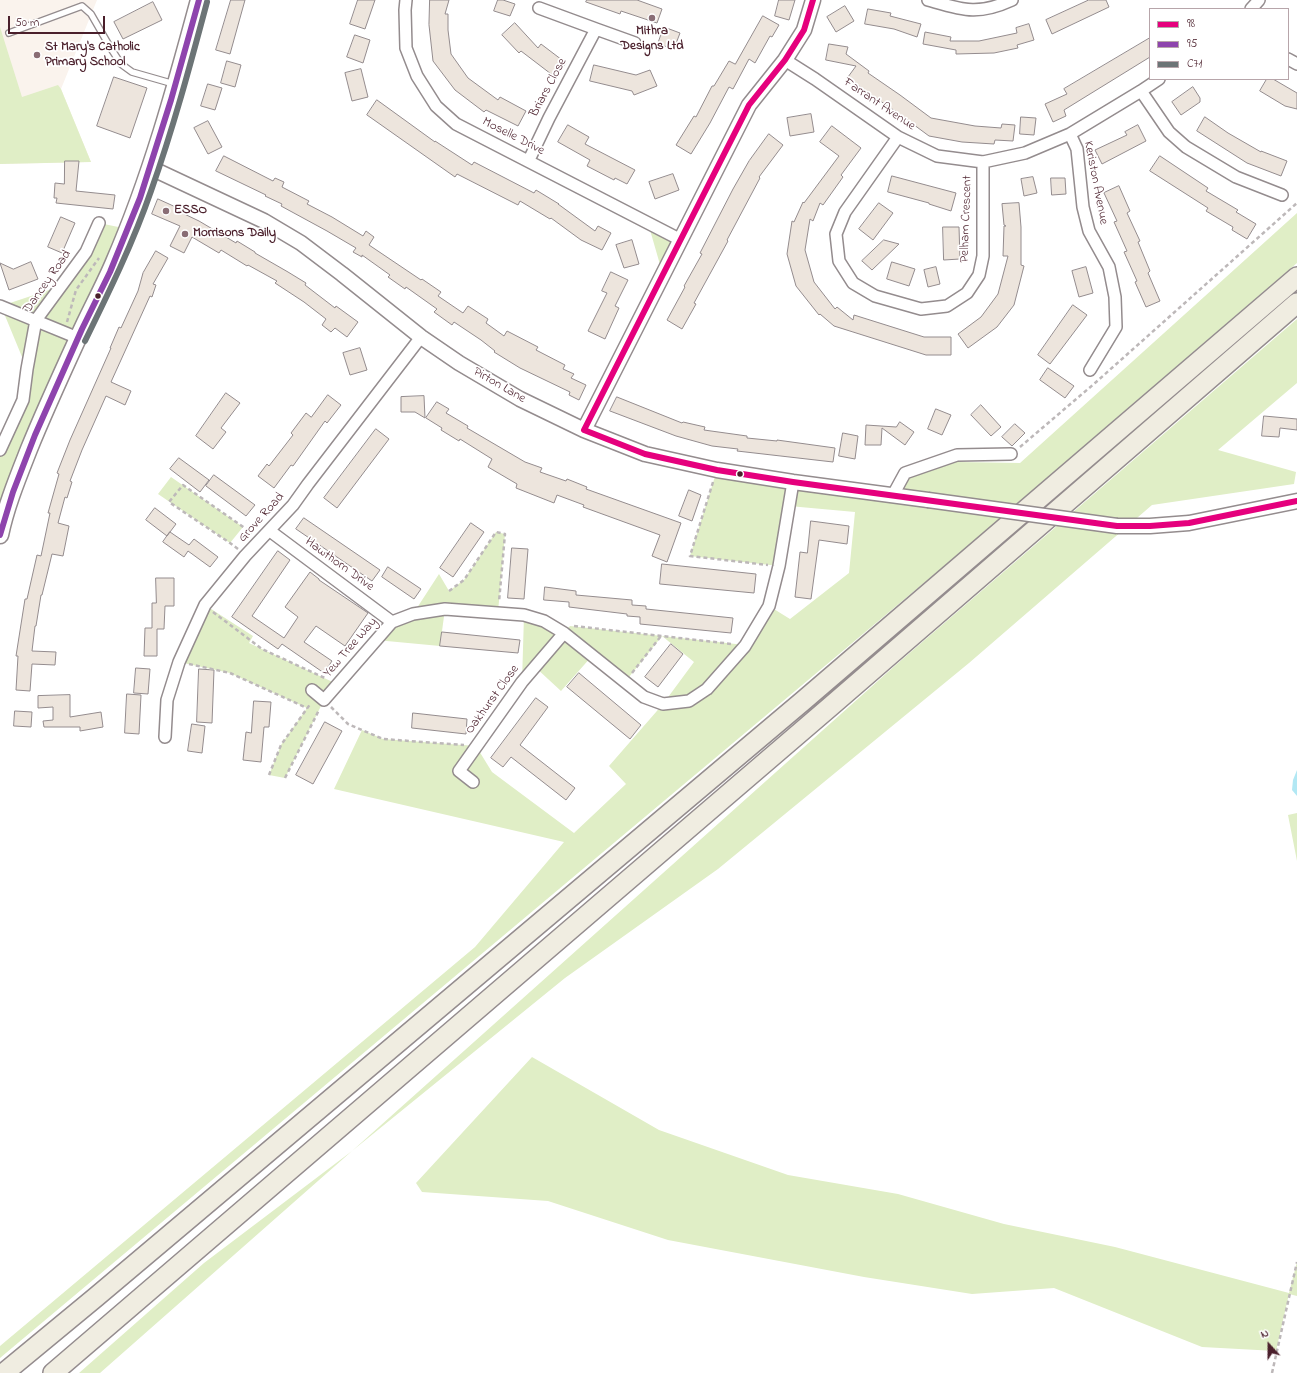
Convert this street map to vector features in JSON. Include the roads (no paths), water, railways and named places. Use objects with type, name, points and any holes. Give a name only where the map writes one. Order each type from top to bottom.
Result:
[{"type":"highway","points":[[4,1373],[96,1298],[803,701],[1297,277]]},
{"type":"highway","points":[[53,1373],[831,706],[1297,303]]},
{"type":"main road","points":[[0,535],[16,482],[78,338],[114,263],[151,168],[176,85],[199,0]]},
{"type":"street","name":"Moselle Drive","points":[[406,0],[406,48],[417,76],[436,106],[456,124],[529,160],[681,240]]},
{"type":"street","points":[[584,430],[749,105],[785,60],[804,30],[813,0]]},
{"type":"street","points":[[928,0],[964,10],[981,10],[999,6],[1012,0]]},
{"type":"street","points":[[1252,8],[1259,0]]},
{"type":"street","points":[[539,8],[635,43]]},
{"type":"street","name":"Briars Close","points":[[529,160],[549,118],[596,29]]},
{"type":"street","name":"Farrant Avenue","points":[[785,60],[898,137],[937,156],[983,162],[1025,153],[1070,134],[1141,92],[1158,80]]},
{"type":"street","points":[[1141,92],[1169,132],[1186,147],[1236,177],[1282,195]]},
{"type":"street","name":"Keriston Avenue","points":[[1070,134],[1077,149],[1083,207],[1089,231],[1109,267],[1115,298],[1116,327],[1090,370]]},
{"type":"street","name":"Pelham Crescent","points":[[898,137],[845,212],[836,234],[839,261],[853,283],[875,296],[921,309],[947,306],[967,293],[979,275],[982,256],[983,162]]},
{"type":"street","name":"Pirton Lane","points":[[151,168],[264,221],[301,243],[421,337],[459,363],[520,399],[584,430],[645,454],[717,470],[793,482],[1117,526],[1150,526],[1189,523],[1297,501]]},
{"type":"street","name":"Dancey Road","points":[[0,450],[23,400],[36,320],[86,252],[99,224]]},
{"type":"street","points":[[0,306],[78,338]]},
{"type":"street","name":"Grove Road","points":[[165,736],[167,700],[179,662],[205,605],[246,556],[293,505],[421,337]]},
{"type":"street","points":[[893,495],[905,473],[957,455],[1011,454]]},
{"type":"street","name":"Yew Tree Way","points":[[318,695],[337,684],[392,622],[413,614],[445,609],[524,615],[544,621],[564,632],[644,697],[663,704],[689,701],[707,689],[745,646],[769,606],[779,566],[793,482]]},
{"type":"street","name":"Hawthorn Drive","points":[[270,531],[392,622]]},
{"type":"street","name":"Oakhurst Close","points":[[473,782],[459,771],[522,682],[564,632]]},
{"type":"lane","points":[[9,33],[82,6],[91,14],[121,64],[132,72],[176,85]]},
{"type":"water","points":[[1297,770],[1297,796],[1292,790],[1293,780]]},
{"type":"place","name":"Mithra Designs Ltd","points":[[652,18]]},
{"type":"place","name":"St Mary's Catholic Primary School","points":[[37,55]]},
{"type":"place","name":"ESSO","points":[[166,211]]},
{"type":"place","name":"Morrisons Daily","points":[[185,234]]}]
